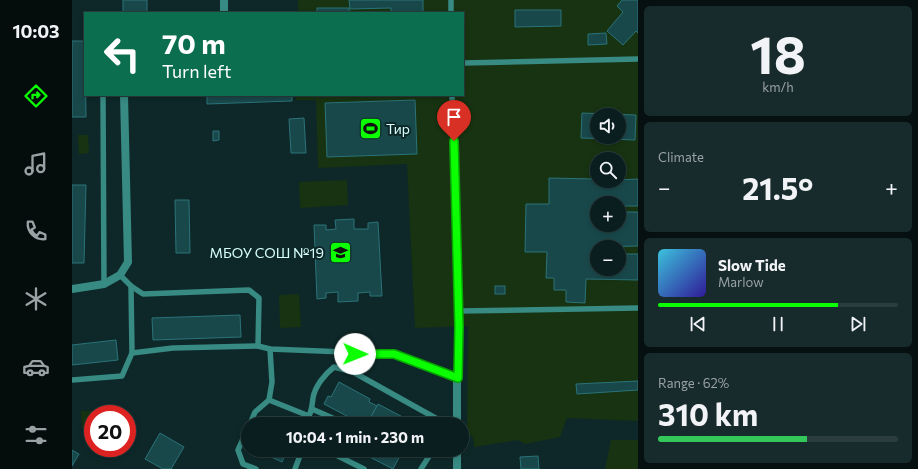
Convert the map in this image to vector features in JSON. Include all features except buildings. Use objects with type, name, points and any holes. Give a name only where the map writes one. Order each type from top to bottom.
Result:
[{"type":"street","points":[[224,0],[224,12]]},
{"type":"street","points":[[72,289],[104,284],[120,275],[128,262],[124,96]]},
{"type":"street","points":[[457,417],[458,378]]},
{"type":"street","points":[[457,457],[457,469]]},
{"type":"lane","points":[[451,0],[451,12]]},
{"type":"lane","points":[[464,63],[638,59]]},
{"type":"lane","points":[[103,96],[104,284]]},
{"type":"lane","points":[[132,353],[173,348],[258,346],[270,349],[394,354],[458,378],[458,311],[452,96]]},
{"type":"lane","points":[[120,275],[131,286],[143,294],[249,290],[259,298],[258,346]]},
{"type":"lane","points":[[72,380],[122,376],[132,353],[131,286]]},
{"type":"lane","points":[[458,311],[638,308]]},
{"type":"lane","points":[[253,417],[255,412],[269,400],[272,382],[270,349]]},
{"type":"lane","points":[[269,400],[309,416],[312,409],[313,396],[324,375],[334,367],[359,376],[434,417]]},
{"type":"lane","points":[[312,409],[330,417]]},
{"type":"lane","points":[[241,443],[238,450],[243,464],[256,469]]},
{"type":"lane","points":[[295,469],[299,457]]},
{"type":"lane","points":[[340,457],[364,469]]},
{"type":"lane","points":[[421,469],[429,457]]},
{"type":"green space","points":[[298,0],[638,0],[638,421],[567,418],[560,437],[525,444],[518,440],[474,447],[473,437],[469,436],[469,417],[467,417],[468,326],[415,328],[407,164],[318,168],[316,100],[296,100],[296,96],[464,96],[464,12],[298,12]]},
{"type":"green space","points":[[78,135],[88,135],[89,153],[79,154]]},
{"type":"green space","points":[[347,180],[348,205],[300,208],[299,182]]},
{"type":"green space","points":[[299,294],[301,327],[280,328],[279,295]]},
{"type":"green space","points":[[81,411],[84,411],[84,428],[82,428]]},
{"type":"green space","points":[[611,440],[638,440],[638,469],[605,469]]},
{"type":"place","name":"Тир","points":[[371,129]]},
{"type":"place","name":"МБОУ СОШ №19","points":[[340,253]]},
{"type":"route","points":[[355,354],[394,354],[458,378],[459,326],[454,141]]}]
